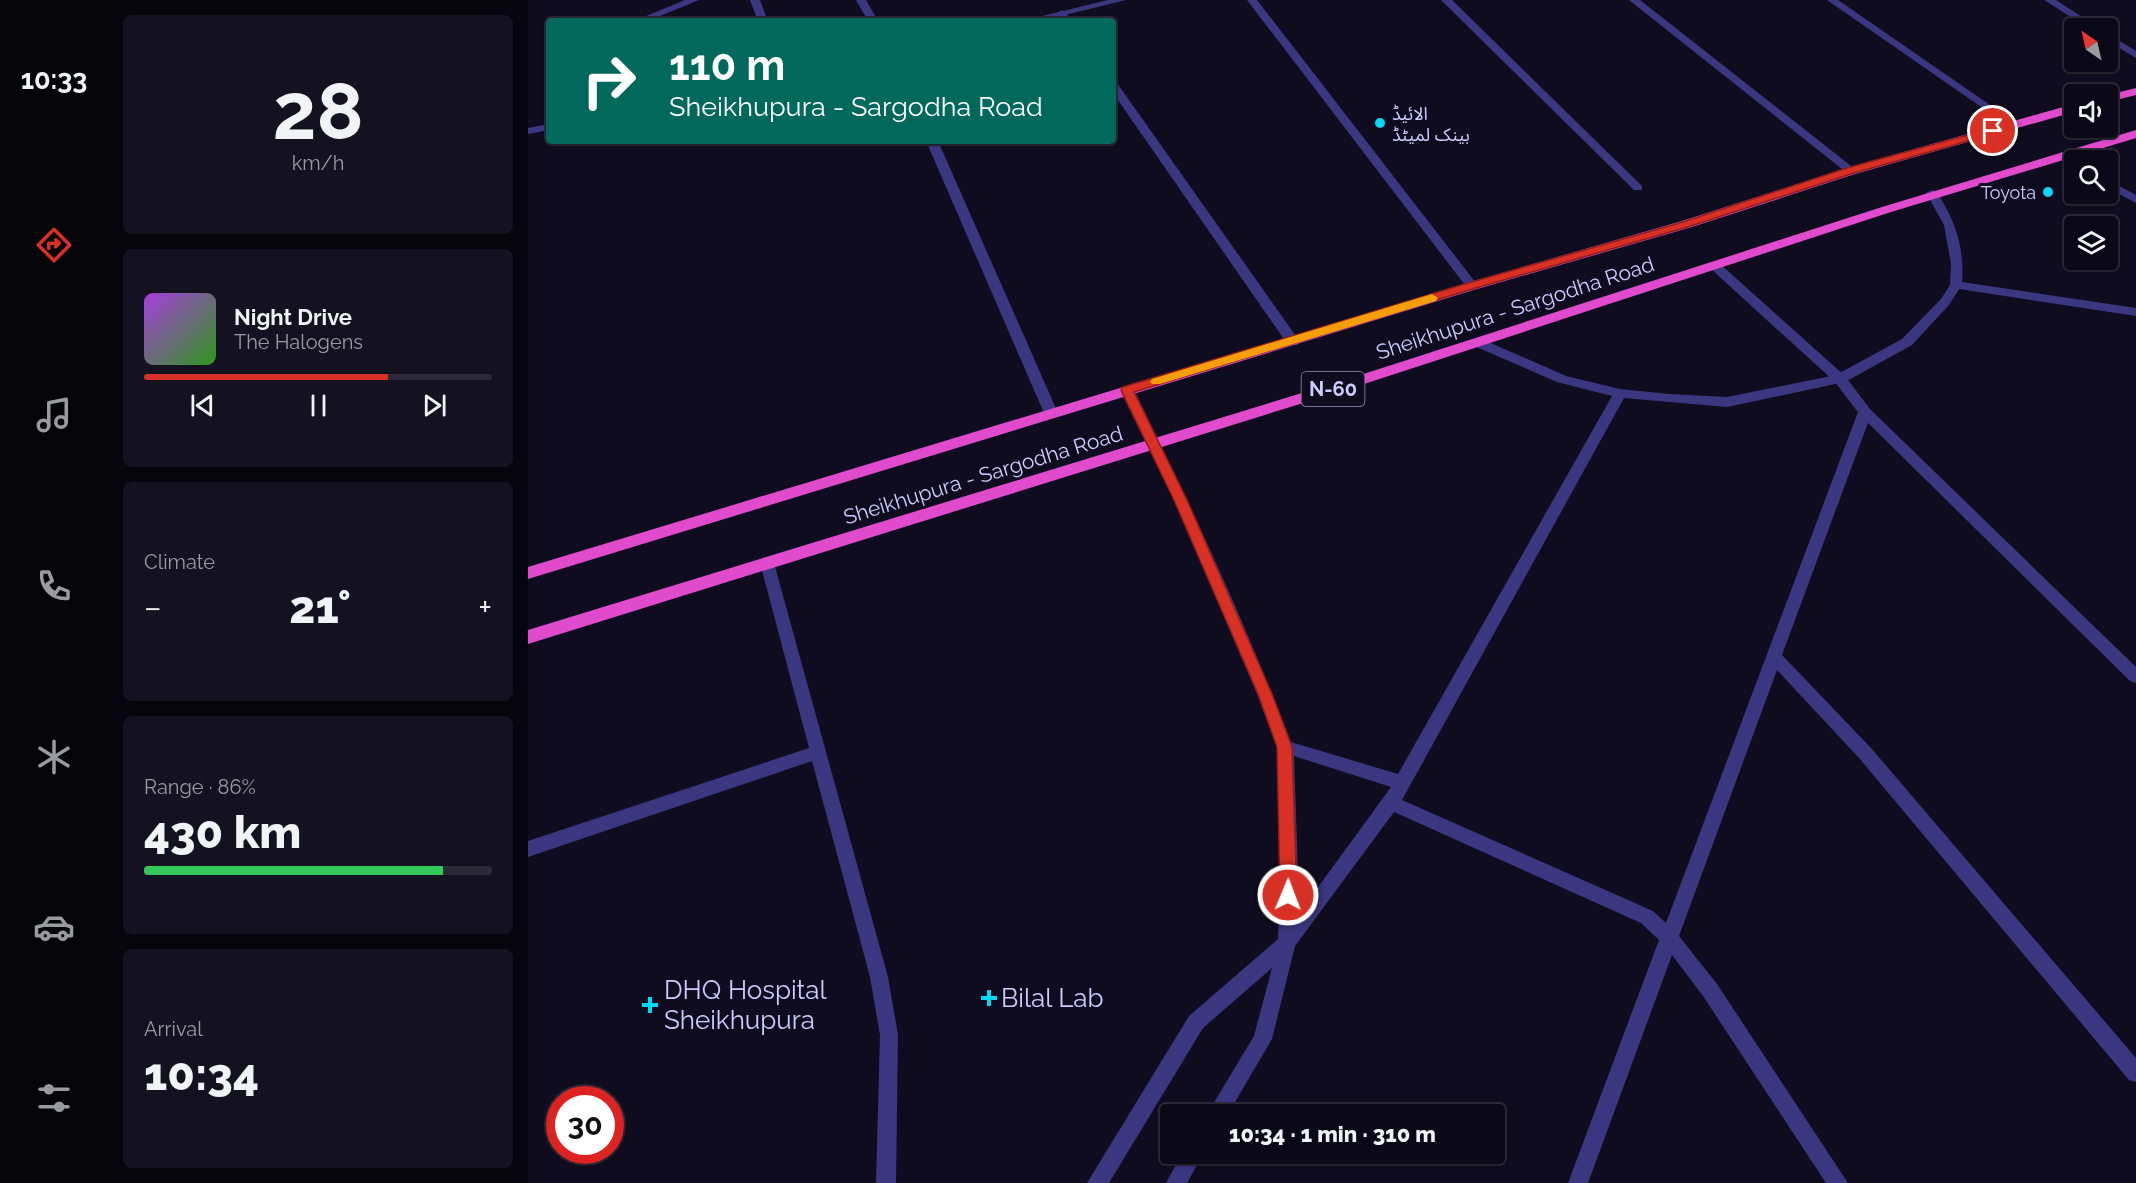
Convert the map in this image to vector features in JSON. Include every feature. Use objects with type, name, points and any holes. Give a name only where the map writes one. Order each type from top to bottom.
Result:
[{"type":"highway","points":[[2118,96],[2136,91]]},
{"type":"highway","name":"Sheikhupura - Sargodha Road","points":[[528,573],[1472,286],[1687,224],[1851,171],[2064,111]]},
{"type":"highway","name":"Sheikhupura - Sargodha Road","points":[[2092,150],[2136,134]]},
{"type":"highway","name":"Sheikhupura - Sargodha Road","points":[[528,637],[1156,445],[1479,343],[1932,193],[2064,160]]},
{"type":"street","points":[[647,18],[694,0]]},
{"type":"street","points":[[755,0],[762,18]]},
{"type":"street","points":[[861,0],[871,18]]},
{"type":"street","points":[[1065,17],[1121,0]]},
{"type":"street","points":[[1252,0],[1472,286]]},
{"type":"street","points":[[1446,0],[1638,188]]},
{"type":"street","points":[[1634,0],[1851,171]]},
{"type":"street","points":[[1832,0],[2014,125]]},
{"type":"street","points":[[2049,0],[2078,18]]},
{"type":"street","points":[[2118,43],[2136,55]]},
{"type":"street","points":[[1116,90],[1293,342]]},
{"type":"street","points":[[528,131],[546,128]]},
{"type":"street","points":[[933,144],[1052,413]]},
{"type":"street","points":[[2118,189],[2136,200]]},
{"type":"street","points":[[1479,343],[1562,380],[1620,393],[1727,402],[1840,379],[1907,342],[1945,302],[1956,285],[1958,264],[1950,225],[1932,193]]},
{"type":"street","points":[[1715,266],[1840,379],[1865,412],[2136,676]]},
{"type":"street","points":[[1956,285],[2136,312]]},
{"type":"street","points":[[1127,390],[1156,445],[1265,694],[1285,747],[1289,871],[1287,943],[1263,1039],[1223,1104]]},
{"type":"street","points":[[1097,1183],[1197,1022],[1287,943],[1391,803],[1620,393]]},
{"type":"street","points":[[1578,1183],[1865,412]]},
{"type":"street","points":[[767,563],[872,945],[889,1035],[886,1183]]},
{"type":"street","points":[[1774,657],[1865,753],[2136,1073]]},
{"type":"street","points":[[1285,747],[1403,783]]},
{"type":"street","points":[[528,849],[819,752]]},
{"type":"street","points":[[1391,803],[1637,911],[1669,937],[1710,990],[1838,1183]]},
{"type":"street","points":[[1176,1183],[1187,1164]]},
{"type":"slow traffic","points":[[1156,382],[1432,298]]},
{"type":"place","name":"الائیڈ بینک لمیٹڈ","points":[[1380,123]]},
{"type":"place","name":"Toyota","points":[[2048,192]]},
{"type":"place","name":"Bilal Lab","points":[[989,998]]},
{"type":"place","name":"DHQ Hospital Sheikhupura","points":[[650,1005]]},
{"type":"route","points":[[1288,895],[1285,747],[1265,694],[1156,445],[1127,390],[1687,224],[1851,171],[1993,131]]}]
